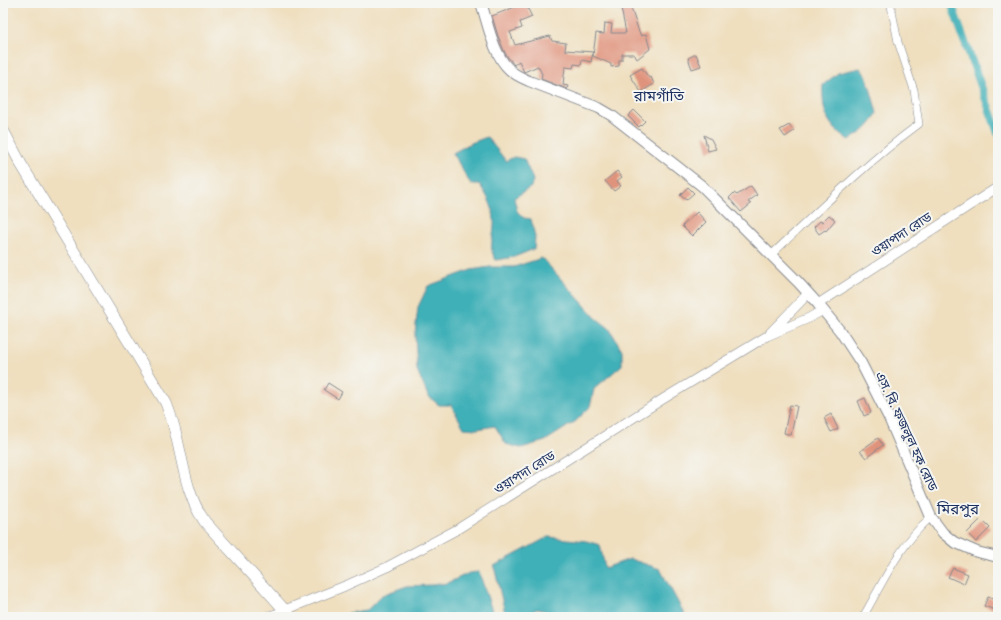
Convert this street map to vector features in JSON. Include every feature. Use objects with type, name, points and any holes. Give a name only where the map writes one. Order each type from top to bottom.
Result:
[{"type":"main road","name":"এস. বি. ফজলুল হক রোড","points":[[481,3],[497,51],[509,69],[529,82],[599,108],[611,115],[702,186],[808,293],[840,331],[864,370],[889,418],[931,517],[942,533],[954,542],[977,552],[998,557]]},
{"type":"main road","points":[[3,130],[21,164],[166,403],[174,426],[187,485],[197,512],[288,613]]},
{"type":"street","points":[[771,255],[892,145],[919,124],[914,90],[898,42],[891,6]]},
{"type":"street","name":"ওয়াপদা রোড","points":[[288,613],[388,567],[456,530],[662,399],[767,336],[809,318],[821,307],[998,187]]},
{"type":"street","name":"ওয়াপদা রোড","points":[[767,336],[808,293]]},
{"type":"street","points":[[863,617],[902,548],[920,527],[931,517]]},
{"type":"street","points":[[263,617],[288,613]]},
{"type":"water","points":[[860,68],[867,77],[877,113],[872,122],[865,129],[849,140],[835,129],[827,117],[823,102],[823,85],[838,73]]},
{"type":"water","points":[[487,137],[506,161],[514,157],[524,159],[533,180],[531,187],[514,198],[517,211],[524,218],[531,219],[535,237],[534,249],[514,257],[496,260],[492,250],[494,216],[490,201],[479,184],[471,184],[453,153],[471,143]]},
{"type":"water","points":[[542,258],[596,318],[609,328],[622,350],[622,365],[594,389],[590,407],[576,421],[545,441],[521,448],[506,444],[495,426],[477,429],[464,428],[451,405],[439,405],[428,396],[417,370],[415,334],[418,307],[428,286],[471,270],[490,267],[514,267]]},
{"type":"water","points":[[548,537],[586,541],[600,545],[605,568],[630,559],[660,569],[686,617],[562,617],[561,614],[537,609],[521,617],[506,617],[494,566]]},
{"type":"water","points":[[479,572],[494,617],[349,617],[348,613],[367,610],[382,595],[407,586],[448,583],[469,573]]},
{"type":"building","points":[[525,3],[532,17],[520,22],[522,28],[510,32],[515,45],[550,36],[552,41],[566,43],[565,50],[593,52],[591,62],[582,60],[581,65],[574,64],[573,68],[565,67],[563,85],[568,86],[567,89],[541,79],[542,74],[538,66],[524,72],[519,61],[514,65],[505,53],[492,16]]},
{"type":"building","points":[[630,5],[641,36],[646,34],[650,49],[637,59],[634,54],[622,54],[622,60],[619,60],[619,66],[611,67],[611,64],[593,56],[596,33],[604,34],[605,23],[612,24],[611,33],[626,33],[621,8]]},
{"type":"building","points":[[696,54],[701,66],[692,69],[688,58]]},
{"type":"building","points":[[642,68],[649,78],[651,77],[654,84],[641,92],[630,75]]},
{"type":"building","points":[[634,110],[645,121],[639,127],[628,116]]},
{"type":"building","points":[[789,125],[794,131],[785,137],[780,130]]},
{"type":"building","points":[[704,135],[711,139],[716,149],[708,151]]},
{"type":"building","points":[[617,171],[622,177],[617,181],[621,186],[614,191],[605,181]]},
{"type":"building","points":[[751,186],[757,195],[748,202],[751,204],[741,212],[729,198],[734,193],[737,195]]},
{"type":"building","points":[[688,187],[694,193],[686,200],[680,195]]},
{"type":"building","points":[[697,212],[706,222],[692,236],[682,226]]},
{"type":"building","points":[[829,215],[835,220],[826,231],[825,230],[819,234],[814,227]]},
{"type":"building","points":[[328,383],[342,392],[338,399],[324,390]]},
{"type":"building","points":[[865,398],[871,413],[864,416],[858,401]]},
{"type":"building","points":[[790,405],[797,406],[791,435],[784,433]]},
{"type":"building","points":[[831,414],[838,429],[831,432],[824,418]]},
{"type":"building","points":[[878,438],[883,445],[866,458],[860,451]]},
{"type":"building","points":[[981,519],[990,528],[976,542],[967,533]]},
{"type":"building","points":[[953,568],[968,574],[964,584],[948,577]]},
{"type":"building","points":[[988,597],[998,601],[995,610],[984,606]]},
{"type":"waterway","points":[[951,3],[998,133]]},
{"type":"district","name":"রামগাঁতি","points":[[659,96]]},
{"type":"district","name":"মিরপুর","points":[[958,509]]}]
